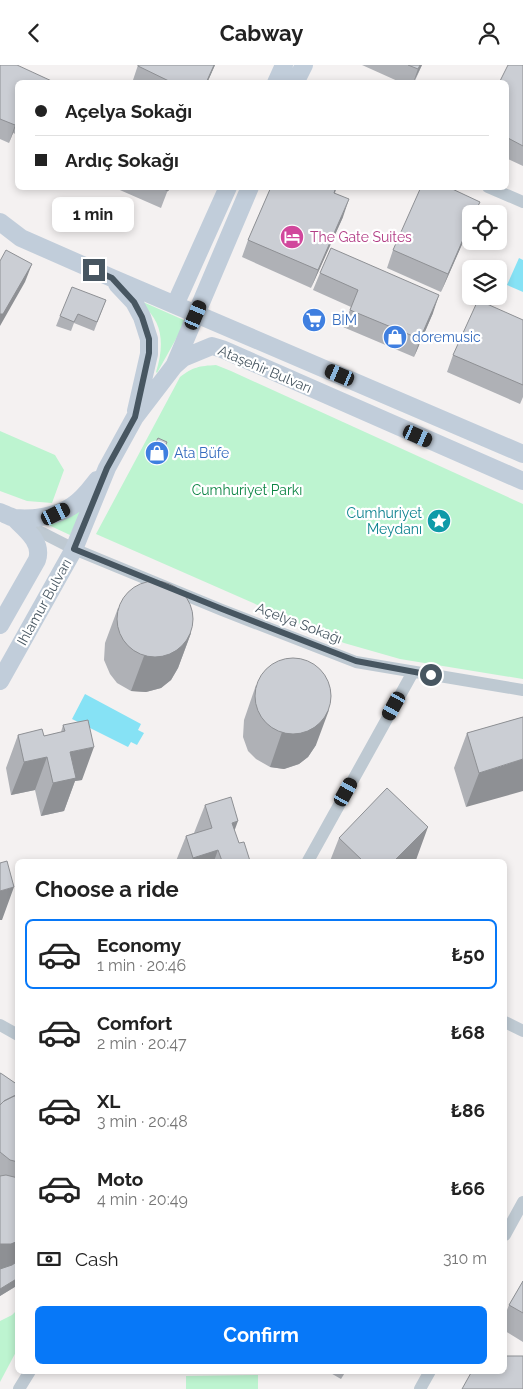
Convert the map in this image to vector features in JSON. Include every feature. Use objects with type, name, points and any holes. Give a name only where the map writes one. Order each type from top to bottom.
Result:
[{"type":"main road","points":[[277,80],[284,65]]},
{"type":"main road","points":[[296,80],[304,65]]},
{"type":"main road","points":[[175,305],[227,190]]},
{"type":"main road","points":[[174,366],[249,190]]},
{"type":"main road","name":"Ataşehir Bulvarı","points":[[0,221],[21,238],[196,315],[523,454]]},
{"type":"main road","points":[[112,278],[134,302],[142,317],[149,339],[149,353],[135,417]]},
{"type":"main road","name":"Ataşehir Bulvarı","points":[[174,366],[183,358],[196,352],[212,347],[222,349],[523,481]]},
{"type":"main road","name":"Ihlamur Bulvarı","points":[[0,681],[74,549],[107,468],[135,417],[174,366]]},
{"type":"main road","points":[[7,515],[36,517],[56,514],[84,497],[107,468]]},
{"type":"main road","name":"Ihlamur Bulvarı","points":[[0,625],[39,554],[36,541],[7,515]]},
{"type":"street","points":[[495,190],[523,203]]},
{"type":"street","name":"Açelya Sokağı","points":[[7,515],[74,549],[356,661],[523,690]]},
{"type":"street","points":[[309,859],[412,672]]},
{"type":"street","points":[[507,1023],[523,1031]]},
{"type":"street","points":[[0,1025],[15,1033]]},
{"type":"street","points":[[507,1231],[523,1202]]},
{"type":"street","points":[[19,1389],[28,1374]]},
{"type":"street","points":[[420,1389],[428,1374]]},
{"type":"green space","points":[[143,302],[186,321],[157,373],[161,344],[160,335],[155,319],[142,305]]},
{"type":"green space","name":"Cumhuriyet Parkı","points":[[216,365],[523,504],[523,679],[400,659],[344,643],[96,534],[180,377],[196,368]]},
{"type":"green space","points":[[0,431],[55,455],[64,470],[52,503],[27,501],[0,491]]},
{"type":"green space","points":[[87,503],[70,535],[42,522]]},
{"type":"green space","points":[[15,1312],[15,1354],[0,1382],[0,1321]]},
{"type":"green space","points":[[258,1375],[258,1389],[186,1389],[186,1376]]},
{"type":"water","points":[[519,258],[523,260],[523,292],[507,285]]},
{"type":"water","points":[[85,694],[141,724],[138,730],[144,733],[137,745],[131,742],[128,747],[72,719]]},
{"type":"building","points":[[0,65],[17,65],[50,80],[15,80],[15,125],[0,119]]},
{"type":"building","points":[[214,65],[207,80],[167,80],[138,66]]},
{"type":"building","points":[[408,65],[420,65],[418,69]]},
{"type":"building","points":[[508,65],[523,65],[523,146],[509,139],[509,80],[500,80]]},
{"type":"building","name":"The Gate Suites","points":[[270,190],[335,190],[334,193],[349,199],[318,270],[248,240]]},
{"type":"building","points":[[420,190],[454,190],[480,202],[478,205],[462,205],[462,242],[448,274],[393,250]]},
{"type":"building","points":[[331,248],[439,295],[420,339],[350,310],[358,290],[320,273]]},
{"type":"building","points":[[6,250],[32,264],[3,314],[0,314],[0,261]]},
{"type":"building","points":[[72,287],[106,300],[97,322],[78,314],[74,322],[60,316]]},
{"type":"building","points":[[476,305],[489,305],[523,320],[523,385],[453,355]]},
{"type":"building","name":"Ata Büfe","points":[[158,438],[167,442],[160,458],[150,453]]},
{"type":"building","points":[[148,581],[162,581],[176,587],[187,598],[193,612],[190,634],[182,646],[162,657],[148,657],[134,651],[123,640],[117,626],[117,612],[123,598],[134,587]]},
{"type":"building","points":[[293,658],[307,661],[320,669],[328,682],[331,696],[328,710],[320,723],[307,731],[293,734],[279,731],[266,723],[258,710],[255,696],[258,682],[266,669],[279,661]]},
{"type":"building","points":[[523,717],[523,759],[479,773],[467,733]]},
{"type":"building","points":[[88,720],[94,747],[70,752],[76,778],[53,783],[47,757],[24,762],[18,735],[42,729],[44,736],[65,731],[63,725]]},
{"type":"building","points":[[387,788],[428,827],[396,859],[361,859],[339,838]]},
{"type":"building","points":[[231,797],[238,821],[232,823],[239,843],[244,842],[249,859],[221,859],[218,850],[193,858],[186,836],[212,828],[205,805]]},
{"type":"building","points":[[7,861],[14,887],[0,891],[0,863]]},
{"type":"building","points":[[0,1073],[15,1083],[15,1096],[0,1105]]},
{"type":"building","points":[[14,1096],[15,1161],[10,1160],[0,1152],[0,1105]]},
{"type":"building","points":[[0,1176],[15,1177],[15,1242],[11,1244],[0,1244]]},
{"type":"building","points":[[15,1263],[15,1280],[0,1289],[0,1269]]},
{"type":"building","points":[[523,1281],[523,1313],[509,1305]]},
{"type":"building","points":[[507,1356],[523,1356],[523,1389],[462,1389],[470,1374],[507,1374]]},
{"type":"place","name":"The Gate Suites","points":[[292,237]]},
{"type":"place","name":"BİM","points":[[314,320]]},
{"type":"place","name":"doremusic","points":[[395,337]]},
{"type":"place","name":"Ata Büfe","points":[[157,453]]},
{"type":"place","name":"Cumhuriyet Meydanı","points":[[439,521]]},
{"type":"route","points":[[94,270],[112,278],[134,302],[142,317],[149,339],[149,353],[135,417],[107,468],[74,549],[356,661],[431,675]]}]
